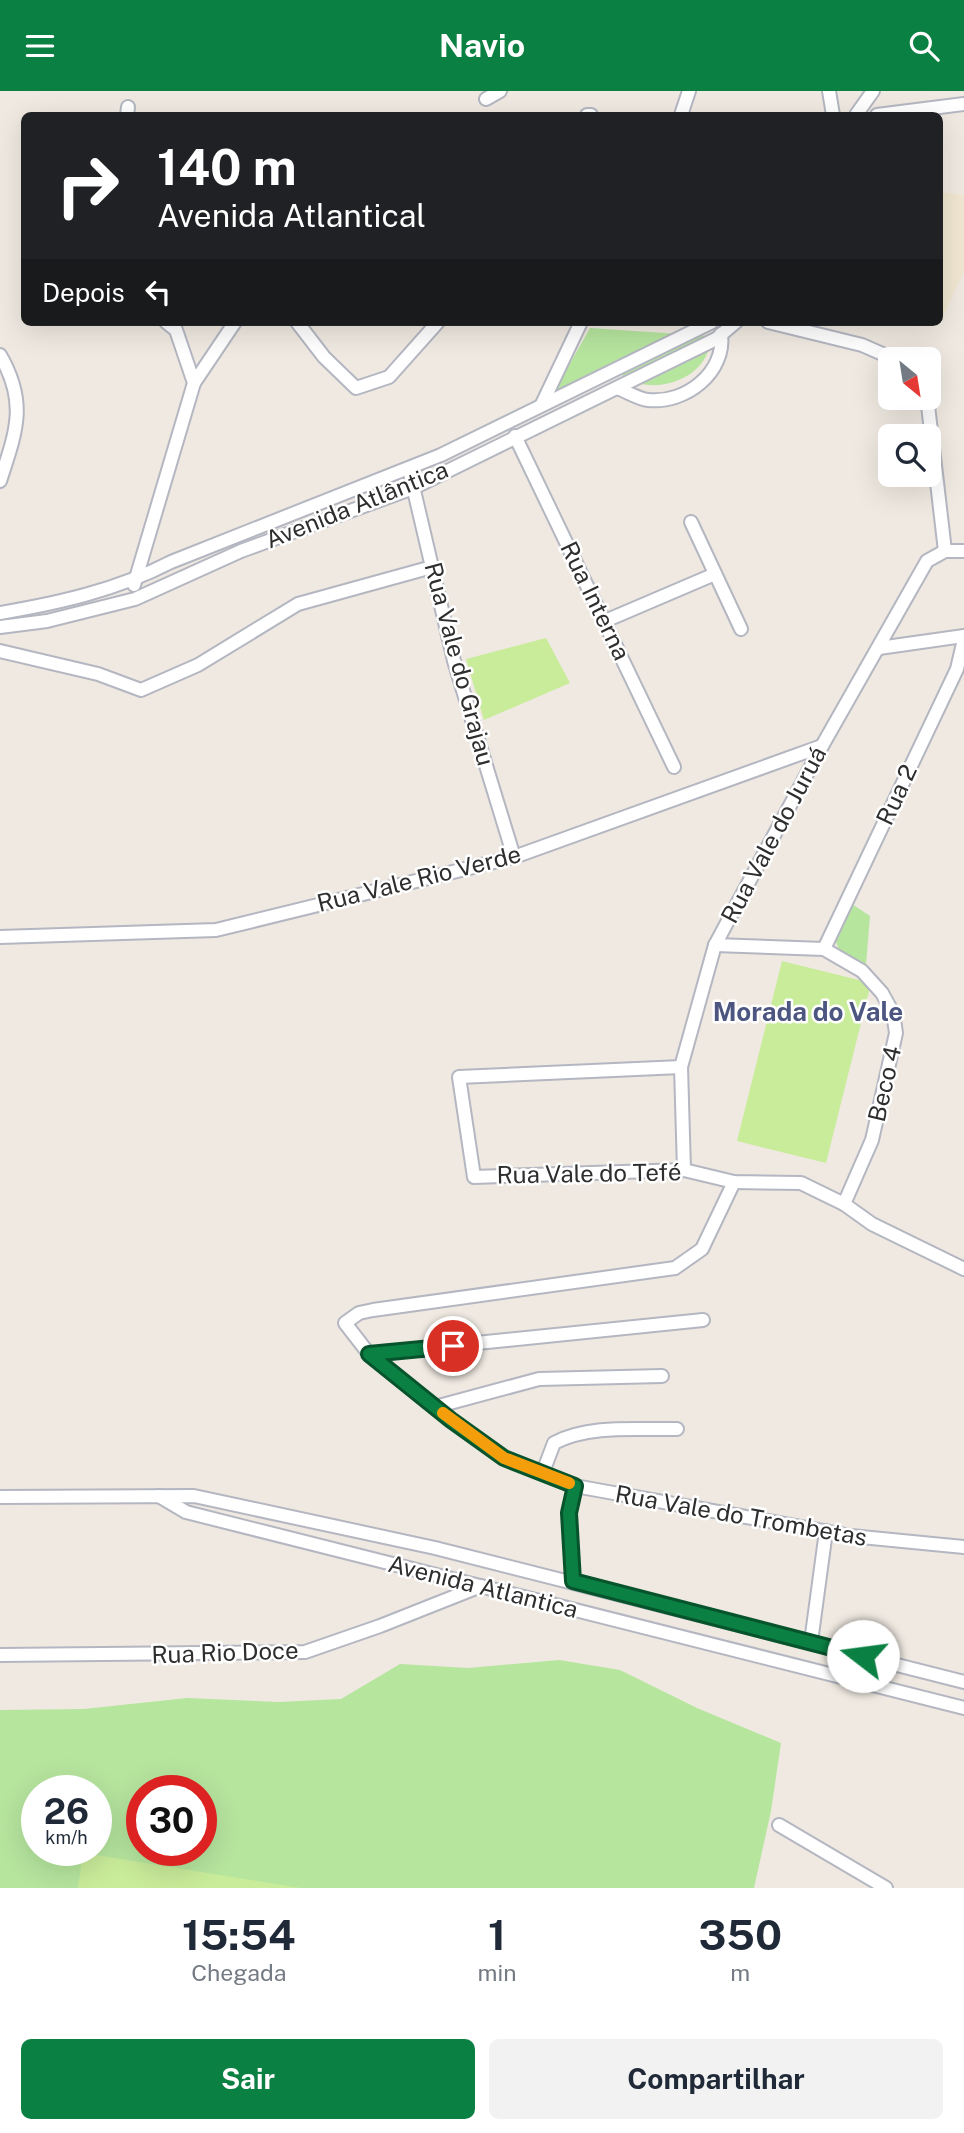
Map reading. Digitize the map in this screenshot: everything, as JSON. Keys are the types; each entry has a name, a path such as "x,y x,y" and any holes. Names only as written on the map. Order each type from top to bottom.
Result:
{"street":[{"path":"486,99 500,91"},
{"path":"682,112 689,91"},
{"path":"829,91 832,112"},
{"path":"858,112 873,91"},
{"path":"901,112 964,104"},
{"path":"171,326 176,330 194,383"},
{"path":"135,599 134,581 194,383 232,326"},
{"path":"300,326 324,357 356,388 388,377 434,326"},
{"path":"543,422 542,403 579,326"},
{"name":"Avenida Atlântica","path":"0,614 47,605 134,581 170,562 409,469 700,326"},
{"path":"617,387 648,400 684,394 707,379 717,361 722,335 710,326"},
{"name":"Avenida Atlântica","path":"0,627 47,621 135,599 241,551 413,488 722,335 732,326"},
{"path":"784,326 862,345 878,352"},
{"path":"0,355 19,410 17,429 0,481"},
{"path":"928,410 944,551 964,551"},
{"name":"Rua Interna","path":"515,436 674,767"},
{"name":"Rua Vale do Grajau","path":"409,469 454,661 514,857"},
{"path":"691,522 741,629"},
{"name":"Rua Vale do Juruá","path":"684,1170 681,1067 715,945 821,746 927,561 944,551"},
{"path":"0,651 98,674 141,690 198,665 298,604 432,567"},
{"path":"605,621 715,574"},
{"path":"879,648 964,638"},
{"name":"Rua 2","path":"824,949 957,669 964,638"},
{"name":"Rua Vale Rio Verde","path":"0,937 216,930 514,857 821,746"},
{"path":"715,945 824,949"},
{"name":"Beco 4","path":"824,949 862,971 882,993 893,1013 896,1033 872,1140 844,1205"},
{"name":"Rua Vale do Tefé","path":"681,1067 459,1076 474,1177 684,1170 734,1182 802,1183 844,1205 872,1224 964,1269"},
{"name":"Rua Vale do Trombetas","path":"734,1182 702,1249 674,1268 470,1294 359,1313 345,1323 369,1354 504,1458 575,1486 826,1531 964,1547"},
{"path":"369,1354 703,1319"},
{"path":"435,1407 539,1379 662,1376"},
{"path":"543,1472 554,1443 566,1437 584,1432 677,1429"},
{"path":"573,1581 569,1513 575,1486"},
{"path":"159,1496 194,1496 573,1581 964,1682"},
{"name":"Avenida Atlantica","path":"0,1497 159,1496 186,1512 964,1708"},
{"path":"811,1642 826,1531"},
{"name":"Rua Rio Doce","path":"0,1655 305,1652 349,1638 481,1586"},
{"path":"779,1825 886,1888"}],"shaded area":[{"path":"943,192 964,195 964,272 943,317"}],"green space":[{"path":"590,328 710,336 709,349 696,369 675,382 662,385 637,383 613,369 551,397"},
{"path":"546,638 570,683 484,720 466,659"},
{"path":"849,902 870,916 866,965 839,950 834,936"},
{"path":"782,961 871,983 826,1163 737,1141"},
{"path":"559,1660 620,1670 697,1708 781,1743 771,1811 754,1888 0,1888 0,1710 84,1709 187,1698 279,1702 341,1699 400,1664 468,1668"},
{"path":"112,1858 126,1860 126,1866 164,1866 301,1888 78,1888 81,1866 112,1866"}],"slow traffic":[{"path":"443,1413 504,1458 569,1483"}],"district":[{"name":"Morada do Vale","path":"808,1012"}],"route":[{"path":"453,1346 369,1354 451,1420 504,1458 575,1486 569,1513 573,1581 863,1656"}]}
